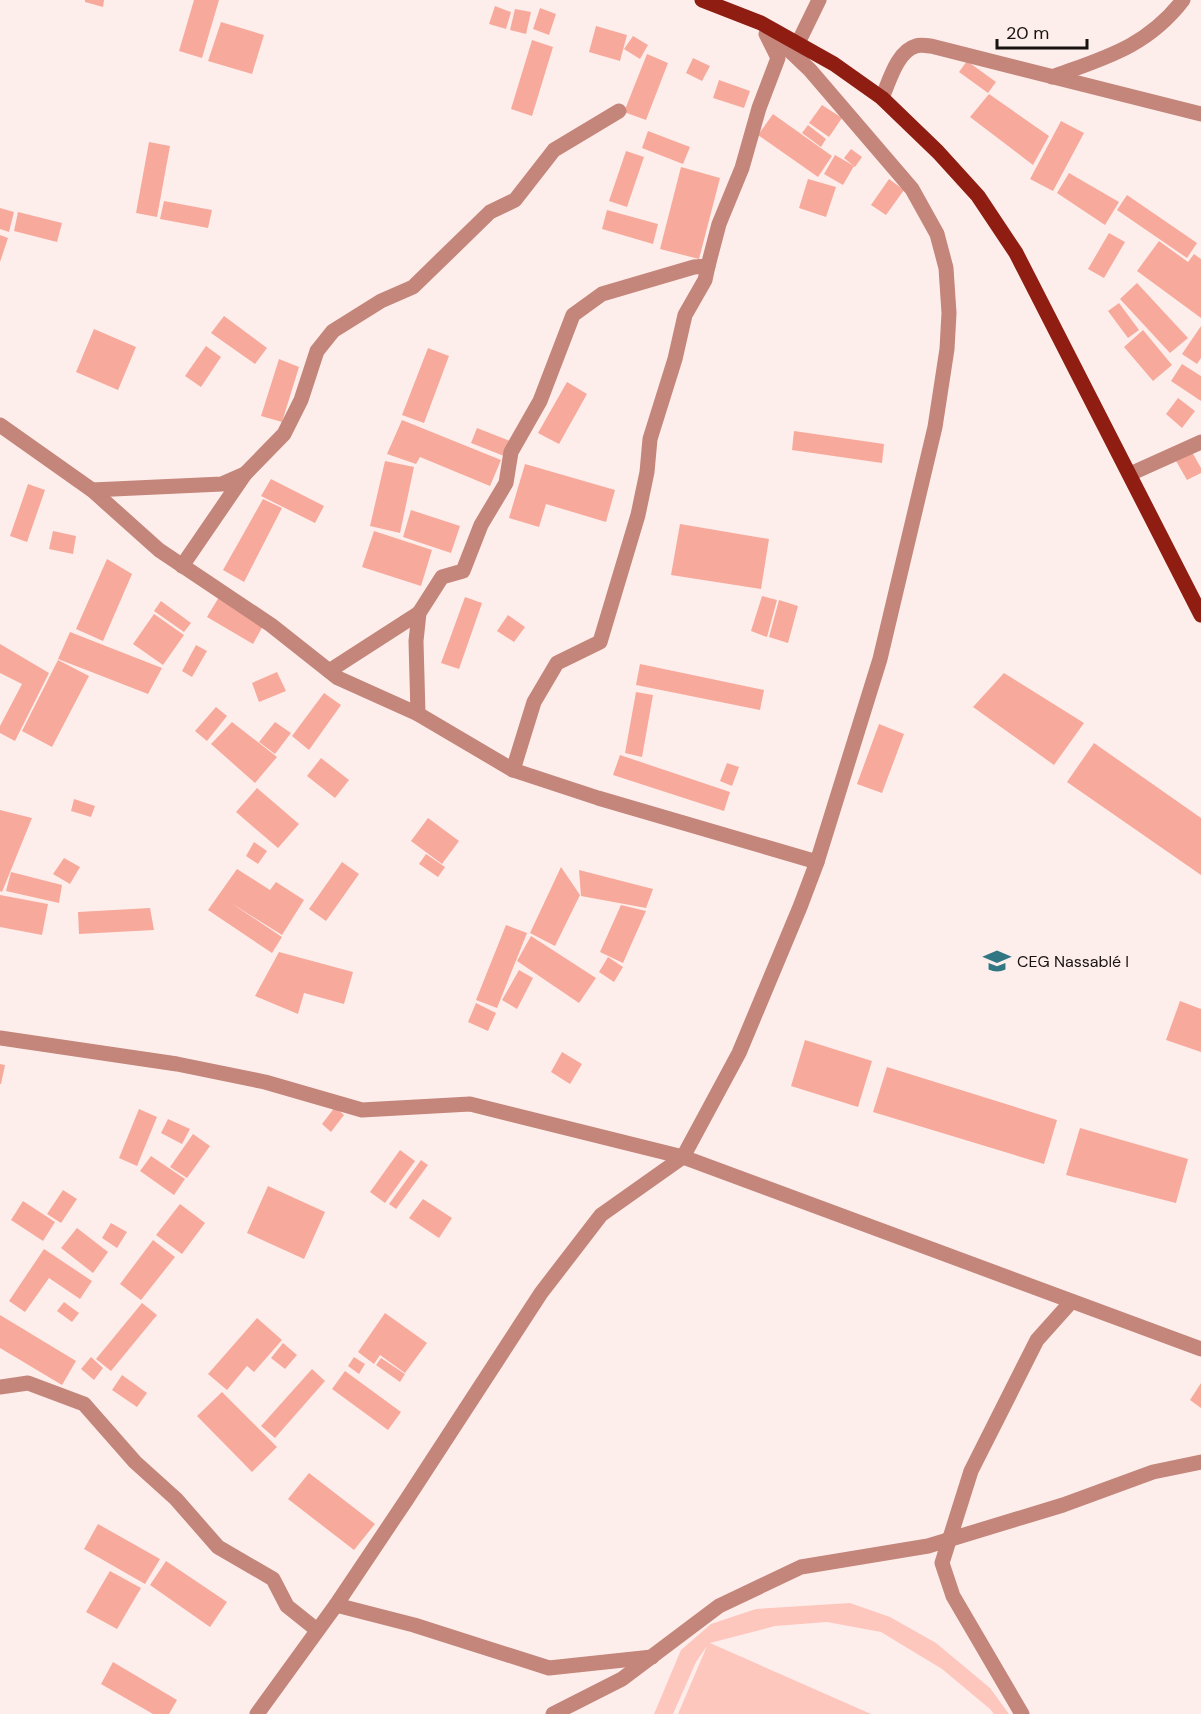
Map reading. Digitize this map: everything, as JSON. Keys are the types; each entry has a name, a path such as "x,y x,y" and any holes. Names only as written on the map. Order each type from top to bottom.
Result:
{"main road":[{"path":"702,0 761,23 798,43 834,64 882,98 938,152 978,196 1016,253 1201,615"}],"street":[{"path":"798,43 819,0"},
{"path":"1052,78 1125,50 1150,33 1175,11 1183,0"},
{"path":"513,770 534,702 557,663 600,642 638,515 647,472 650,439 675,359 685,315 705,280 719,224 742,168 759,108 778,58 761,23"},
{"path":"257,1714 336,1605 541,1293 601,1215 683,1157 739,1053 817,862 880,659 927,464 947,349 949,292 946,268 937,234 912,189 810,70 761,23"},
{"path":"882,98 901,58 909,49 918,45 931,46 1201,114"},
{"path":"182,566 245,474 284,434 301,400 317,351 333,331 381,301 413,287 431,272 490,212 515,200 554,150 619,111"},
{"path":"329,671 418,613 442,577 463,571 481,525 506,483 511,452 540,401 573,315 602,294 694,267 708,266"},
{"path":"0,425 92,490 159,550 271,626 338,678 418,714 513,770 598,798 817,862"},
{"path":"1130,474 1201,441"},
{"path":"92,490 222,483 245,474"},
{"path":"418,613 416,641 418,714"},
{"path":"0,1038 177,1064 265,1082 362,1110 470,1104 683,1157 1201,1349"},
{"path":"1022,1714 953,1596 942,1563 971,1471 1037,1340 1071,1302"},
{"path":"0,1387 28,1383 84,1404 135,1462 176,1499 218,1547 273,1579 287,1606 317,1630"},
{"path":"553,1714 622,1679 719,1606 801,1567 928,1546 1063,1504 1153,1472 1201,1462"},
{"path":"336,1605 414,1625 549,1668 652,1657"}],"shaded area":[{"path":"850,1603 890,1617 936,1643 990,1688 1009,1714 994,1714 942,1669 881,1632 827,1622 775,1626 710,1643 871,1714 678,1714 707,1646 696,1662 673,1714 654,1714 681,1650 711,1624 756,1609"}],"building":[{"path":"85,0 104,0 103,7 85,2"},
{"path":"194,0 219,0 202,58 179,51"},
{"path":"495,6 511,12 506,29 489,24"},
{"path":"540,8 556,14 549,35 533,29"},
{"path":"515,9 531,12 526,34 510,30"},
{"path":"221,22 264,35 252,74 208,61"},
{"path":"596,26 627,35 620,61 589,52"},
{"path":"633,36 648,45 640,59 624,49"},
{"path":"532,40 553,47 532,116 511,109"},
{"path":"647,54 668,63 646,120 624,112"},
{"path":"693,58 710,66 702,81 686,73"},
{"path":"967,61 996,82 988,93 959,72"},
{"path":"719,80 750,91 744,108 713,98"},
{"path":"989,94 1049,136 1033,165 970,117"},
{"path":"822,105 842,118 829,137 809,123"},
{"path":"773,114 832,156 818,177 758,135"},
{"path":"1061,121 1084,133 1053,191 1030,179"},
{"path":"808,125 826,139 821,147 802,133"},
{"path":"648,131 690,147 683,164 642,148"},
{"path":"149,142 170,146 157,217 136,213"},
{"path":"851,149 862,157 855,167 844,158"},
{"path":"626,151 644,157 627,207 609,201"},
{"path":"835,155 854,166 843,185 824,174"},
{"path":"681,167 720,178 699,259 660,249"},
{"path":"1069,173 1119,202 1105,225 1057,193"},
{"path":"808,179 836,187 826,217 799,208"},
{"path":"889,179 904,190 886,215 871,205"},
{"path":"1127,195 1197,243 1187,258 1117,210"},
{"path":"164,201 212,210 208,228 160,219"},
{"path":"0,208 14,212 9,232 0,229"},
{"path":"607,210 658,224 653,244 602,229"},
{"path":"18,212 62,223 57,242 14,231"},
{"path":"1109,233 1125,242 1104,278 1088,269"},
{"path":"0,235 8,238 0,262"},
{"path":"1159,241 1188,262 1194,254 1201,259 1201,318 1137,271"},
{"path":"1137,283 1188,338 1170,353 1120,299"},
{"path":"1119,303 1139,330 1128,338 1108,311"},
{"path":"224,316 267,348 255,364 211,333"},
{"path":"1201,326 1201,358 1197,364 1182,354"},
{"path":"94,329 136,347 118,390 76,372"},
{"path":"1143,330 1172,365 1153,381 1124,347"},
{"path":"206,346 221,357 201,387 185,376"},
{"path":"428,348 449,356 424,423 402,415"},
{"path":"279,359 299,367 282,422 261,416"},
{"path":"1182,364 1201,376 1201,401 1171,381"},
{"path":"567,382 587,394 559,444 538,433"},
{"path":"1178,398 1195,411 1182,428 1166,414"},
{"path":"402,420 501,460 490,486 420,457 416,464 387,454"},
{"path":"477,428 510,441 504,456 471,443"},
{"path":"794,431 884,444 882,463 792,450"},
{"path":"1192,452 1201,468 1201,473 1187,480 1176,461"},
{"path":"385,461 414,467 400,533 370,526"},
{"path":"525,464 615,490 606,522 546,504 539,527 509,518"},
{"path":"271,479 324,506 315,523 261,496"},
{"path":"28,484 45,490 27,542 10,536"},
{"path":"263,499 282,508 244,582 223,570"},
{"path":"411,510 460,526 451,553 403,537"},
{"path":"680,524 769,539 761,589 671,575"},
{"path":"53,531 76,536 73,554 49,549"},
{"path":"374,531 432,550 421,586 362,567"},
{"path":"107,559 132,574 103,641 76,629"},
{"path":"762,596 777,600 767,637 751,631"},
{"path":"219,597 264,624 253,644 207,617"},
{"path":"465,597 482,603 459,669 441,663"},
{"path":"779,600 798,606 788,643 769,637"},
{"path":"161,601 191,623 184,632 154,611"},
{"path":"154,614 184,635 163,665 133,644"},
{"path":"508,615 525,627 514,642 497,631"},
{"path":"70,632 162,668 148,694 58,659"},
{"path":"0,644 49,673 15,741 0,733 0,726 22,684 0,673"},
{"path":"196,645 207,651 192,677 182,671"},
{"path":"58,660 89,676 52,747 22,731"},
{"path":"640,664 764,690 760,710 636,685"},
{"path":"277,672 286,691 259,702 252,683"},
{"path":"1004,673 1084,723 1054,765 973,707"},
{"path":"636,692 653,695 642,757 625,753"},
{"path":"324,693 341,705 309,750 292,736"},
{"path":"216,707 227,716 207,741 195,731"},
{"path":"232,722 277,757 255,783 211,744"},
{"path":"275,722 291,733 275,754 259,742"},
{"path":"879,724 904,734 882,793 857,784"},
{"path":"1094,743 1201,818 1201,875 1067,782"},
{"path":"620,755 730,792 724,811 613,775"},
{"path":"321,758 349,780 335,798 307,776"},
{"path":"727,763 739,767 732,786 720,781"},
{"path":"257,788 299,824 278,848 236,812"},
{"path":"74,799 95,806 91,817 71,811"},
{"path":"0,810 32,818 2,892 0,891"},
{"path":"428,818 459,841 442,864 411,841"},
{"path":"254,842 267,851 258,864 246,856"},
{"path":"426,854 445,867 438,877 419,864"},
{"path":"64,858 80,867 70,884 53,874"},
{"path":"342,862 359,874 326,921 309,909"},
{"path":"561,867 580,895 555,946 530,933"},
{"path":"237,869 270,890 276,882 304,900 282,935 231,903 282,937 272,953 208,910"},
{"path":"579,870 653,889 646,908 581,896"},
{"path":"11,872 62,885 59,903 6,891"},
{"path":"0,895 48,904 42,935 0,927"},
{"path":"621,905 646,911 623,963 600,952"},
{"path":"150,908 154,930 79,934 78,912"},
{"path":"506,925 527,933 497,1008 476,1000"},
{"path":"531,936 596,978 579,1003 517,961"},
{"path":"279,952 353,972 344,1004 304,993 298,1014 255,996"},
{"path":"608,957 623,967 614,982 599,972"},
{"path":"519,970 533,978 517,1009 502,1000"},
{"path":"1180,1001 1201,1009 1201,1052 1166,1040"},
{"path":"476,1003 496,1013 488,1031 468,1022"},
{"path":"805,1040 872,1061 858,1107 791,1086"},
{"path":"562,1052 582,1064 570,1084 551,1072"},
{"path":"0,1064 5,1065 1,1084 0,1084"},
{"path":"887,1067 1057,1120 1044,1164 873,1112"},
{"path":"335,1107 344,1115 331,1132 322,1124"},
{"path":"139,1109 157,1117 137,1166 119,1158"},
{"path":"168,1119 190,1129 182,1144 161,1133"},
{"path":"1080,1128 1188,1159 1176,1203 1066,1175"},
{"path":"193,1134 210,1146 187,1178 170,1167"},
{"path":"400,1150 415,1161 385,1203 370,1192"},
{"path":"151,1156 185,1179 174,1195 140,1171"},
{"path":"421,1160 428,1165 396,1209 389,1204"},
{"path":"268,1186 325,1212 304,1259 247,1233"},
{"path":"63,1190 77,1199 61,1223 47,1214"},
{"path":"423,1199 452,1218 439,1238 409,1218"},
{"path":"23,1201 55,1222 43,1241 11,1220"},
{"path":"180,1204 205,1223 182,1254 156,1235"},
{"path":"111,1223 127,1232 117,1248 102,1238"},
{"path":"77,1228 108,1252 93,1273 61,1248"},
{"path":"153,1240 175,1257 141,1300 120,1284"},
{"path":"44,1249 92,1281 80,1299 49,1278 25,1312 9,1301"},
{"path":"64,1302 79,1313 72,1322 57,1311"},
{"path":"142,1303 157,1315 111,1371 96,1359"},
{"path":"385,1313 427,1343 405,1373 380,1355 374,1364 358,1352"},
{"path":"0,1315 76,1361 62,1385 0,1348"},
{"path":"257,1318 282,1340 254,1372 247,1366 227,1390 208,1374"},
{"path":"283,1343 297,1355 285,1369 271,1358"},
{"path":"91,1357 103,1368 94,1380 81,1369"},
{"path":"354,1357 365,1364 359,1374 348,1366"},
{"path":"381,1358 405,1374 400,1382 376,1365"},
{"path":"312,1369 325,1381 275,1438 261,1426"},
{"path":"345,1371 401,1412 388,1430 332,1389"},
{"path":"122,1375 147,1393 137,1407 112,1390"},
{"path":"1201,1383 1201,1408 1190,1400"},
{"path":"222,1392 277,1447 252,1472 197,1416"},
{"path":"309,1473 375,1524 354,1550 288,1499"},
{"path":"98,1524 160,1559 145,1584 84,1549"},
{"path":"166,1561 227,1602 210,1627 150,1585"},
{"path":"110,1571 141,1588 117,1629 86,1612"},
{"path":"113,1662 177,1700 169,1714 153,1714 101,1684"}],"place":[{"name":"CEG Nassablé I","path":"997,961"}]}
